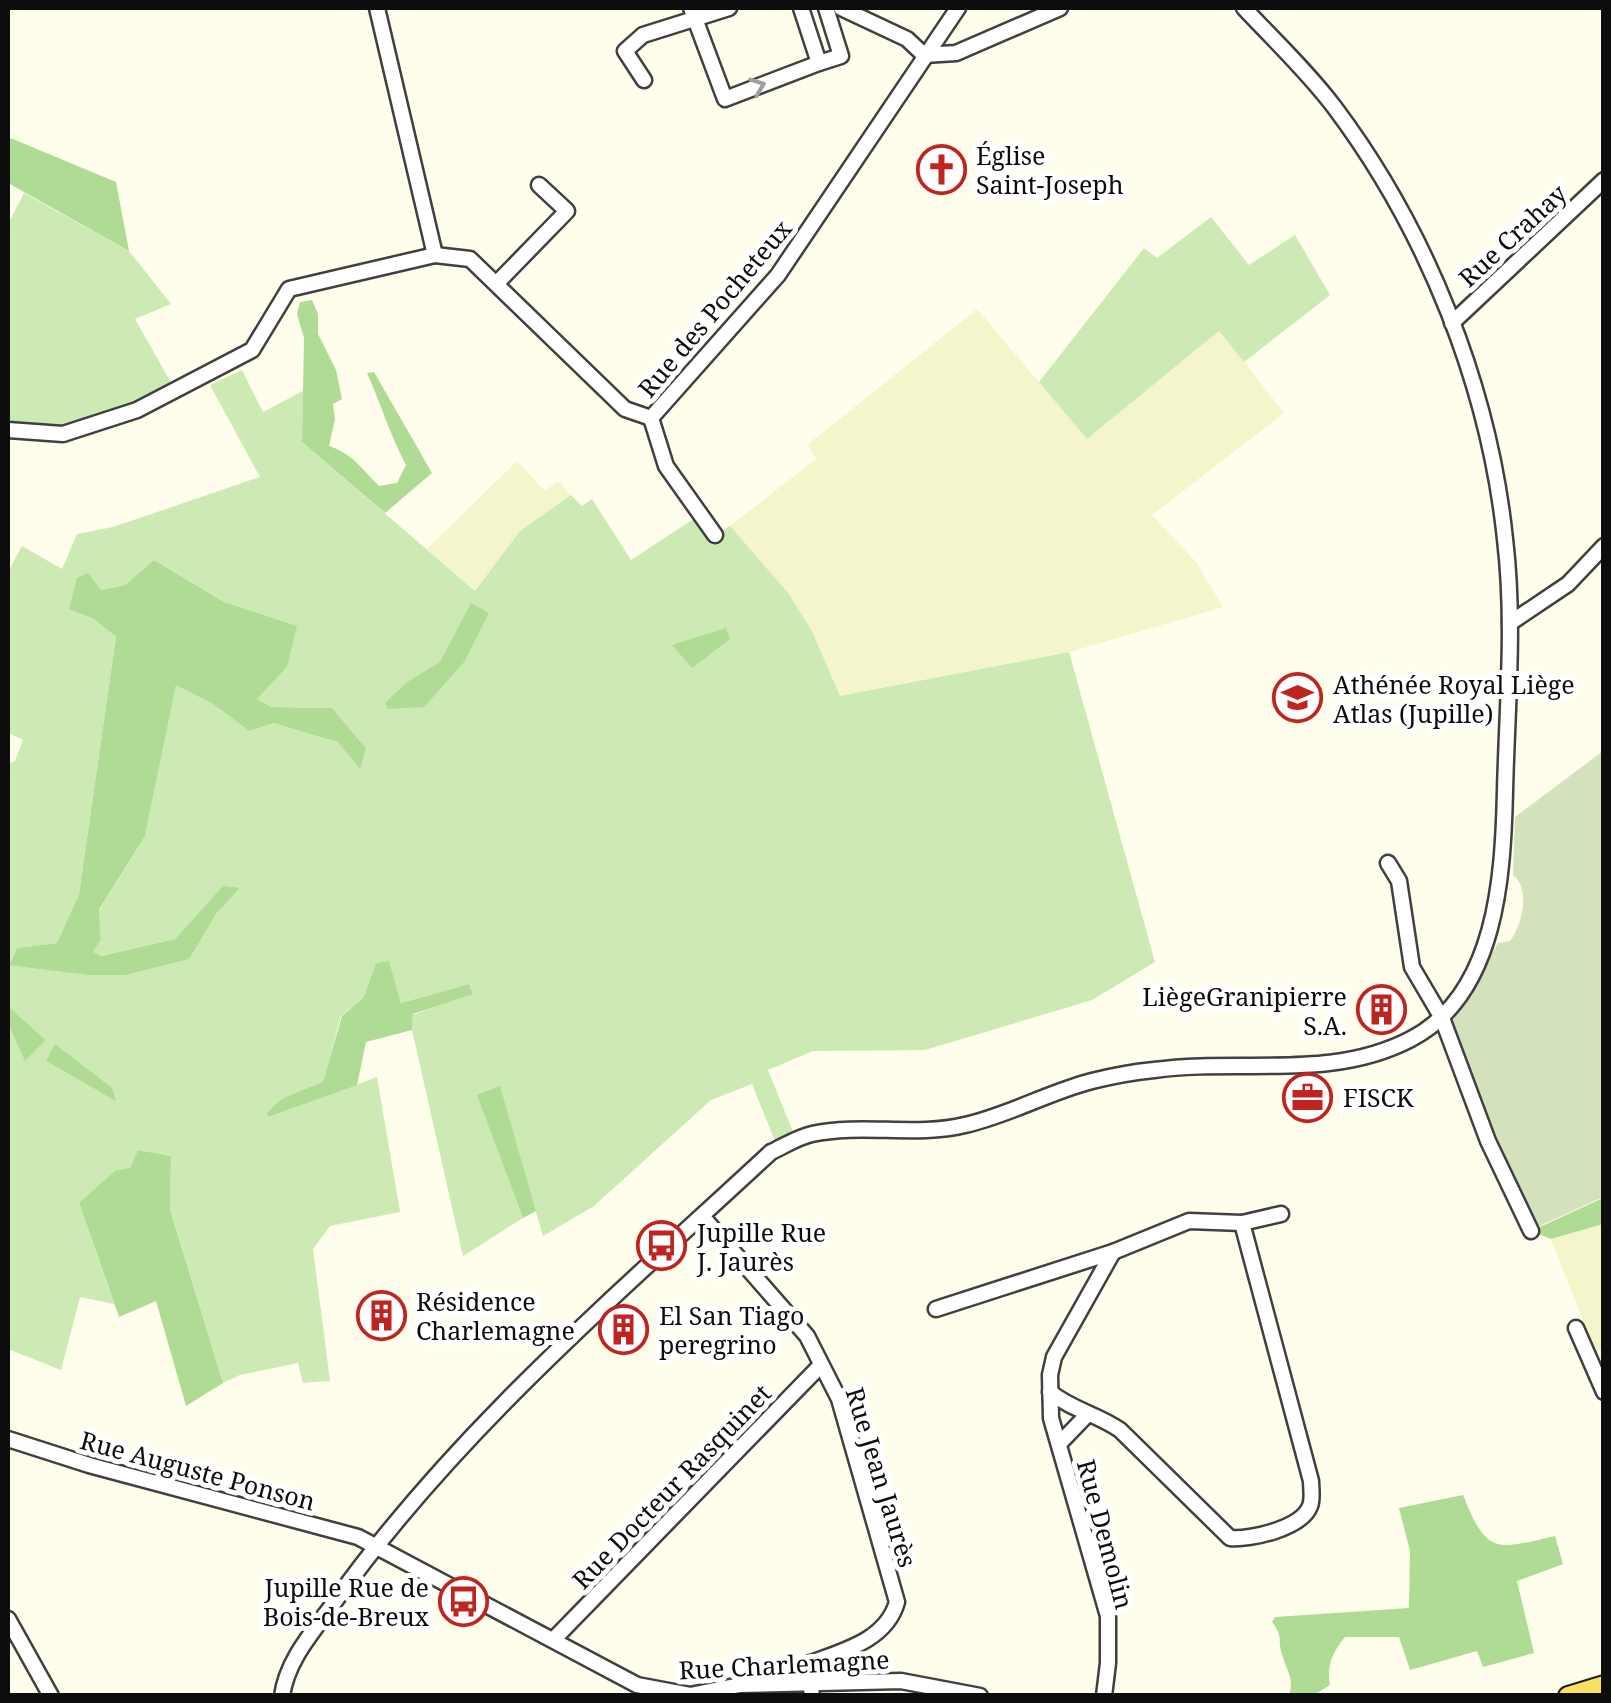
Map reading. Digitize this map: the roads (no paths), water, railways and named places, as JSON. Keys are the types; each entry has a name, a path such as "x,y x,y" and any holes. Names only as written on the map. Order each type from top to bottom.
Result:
{"main road":[{"path":"1568,1696 1604,1685"}],"street":[{"path":"377,8 435,255"},
{"path":"644,80 625,51 642,34 693,13 730,8"},
{"path":"801,8 819,63"},
{"path":"693,13 725,98 841,56 826,8"},
{"path":"842,8 908,39 924,55 956,52 1060,8"},
{"name":"Rue des Pocheteux","path":"8,430 63,434 136,410 252,350 289,289 435,255 470,259 625,409 651,418 778,276 958,8"},
{"path":"282,1696 292,1662 376,1544 475,1431 771,1152 809,1134 962,1126 1090,1081 1154,1070 1224,1064 1305,1066 1363,1060 1413,1038 1442,1018 1479,960 1497,908 1504,843 1510,623 1505,538 1476,393 1452,323 1415,239 1365,151 1332,104 1244,8"},
{"name":"Rue Crahay","path":"1452,323 1604,180"},
{"path":"497,283 567,211 539,185"},
{"path":"651,418 666,466 715,535"},
{"path":"1510,623 1568,584 1604,546"},
{"path":"1388,864 1398,880 1412,966 1442,1018 1488,1141 1530,1231"},
{"path":"936,1309 1112,1252 1190,1220 1242,1223 1281,1214"},
{"name":"Rue Jean Jaurès","path":"702,1216 806,1336 839,1399 896,1602 892,1619 868,1640 808,1664 812,1689"},
{"path":"1112,1252 1054,1356 1050,1392 1066,1405 1104,1419 1120,1430 1230,1538 1248,1540 1300,1520 1311,1505 1311,1481 1242,1223"},
{"path":"1066,1267 1078,1275 1084,1301"},
{"path":"1576,1328 1604,1392"},
{"name":"Rue Docteur Rasquinet","path":"554,1639 821,1365"},
{"name":"Rue Demolin","path":"1050,1392 1052,1418 1108,1616 1104,1696"},
{"name":"Rue Demolin","path":"1059,1444 1087,1415"},
{"name":"Rue Auguste Ponson","path":"8,1439 376,1544 654,1693"},
{"path":"8,1619 52,1696"},
{"name":"Rue Charlemagne","path":"654,1693 690,1695 740,1685 812,1689 901,1681 980,1696"}],"place":[{"name":"Église Saint-Joseph","path":"941,169"},
{"name":"Athénée Royal Liège Atlas (Jupille)","path":"1298,698"},
{"name":"LiègeGranipierre S.A.","path":"1382,1010"},
{"name":"FISCK","path":"1308,1097"},
{"name":"Jupille Rue J. Jaurès","path":"662,1246"},
{"name":"Résidence Charlemagne","path":"381,1315"},
{"name":"El San Tiago peregrino","path":"624,1329"},
{"name":"Jupille Rue de Bois-de-Breux","path":"464,1601"}]}
